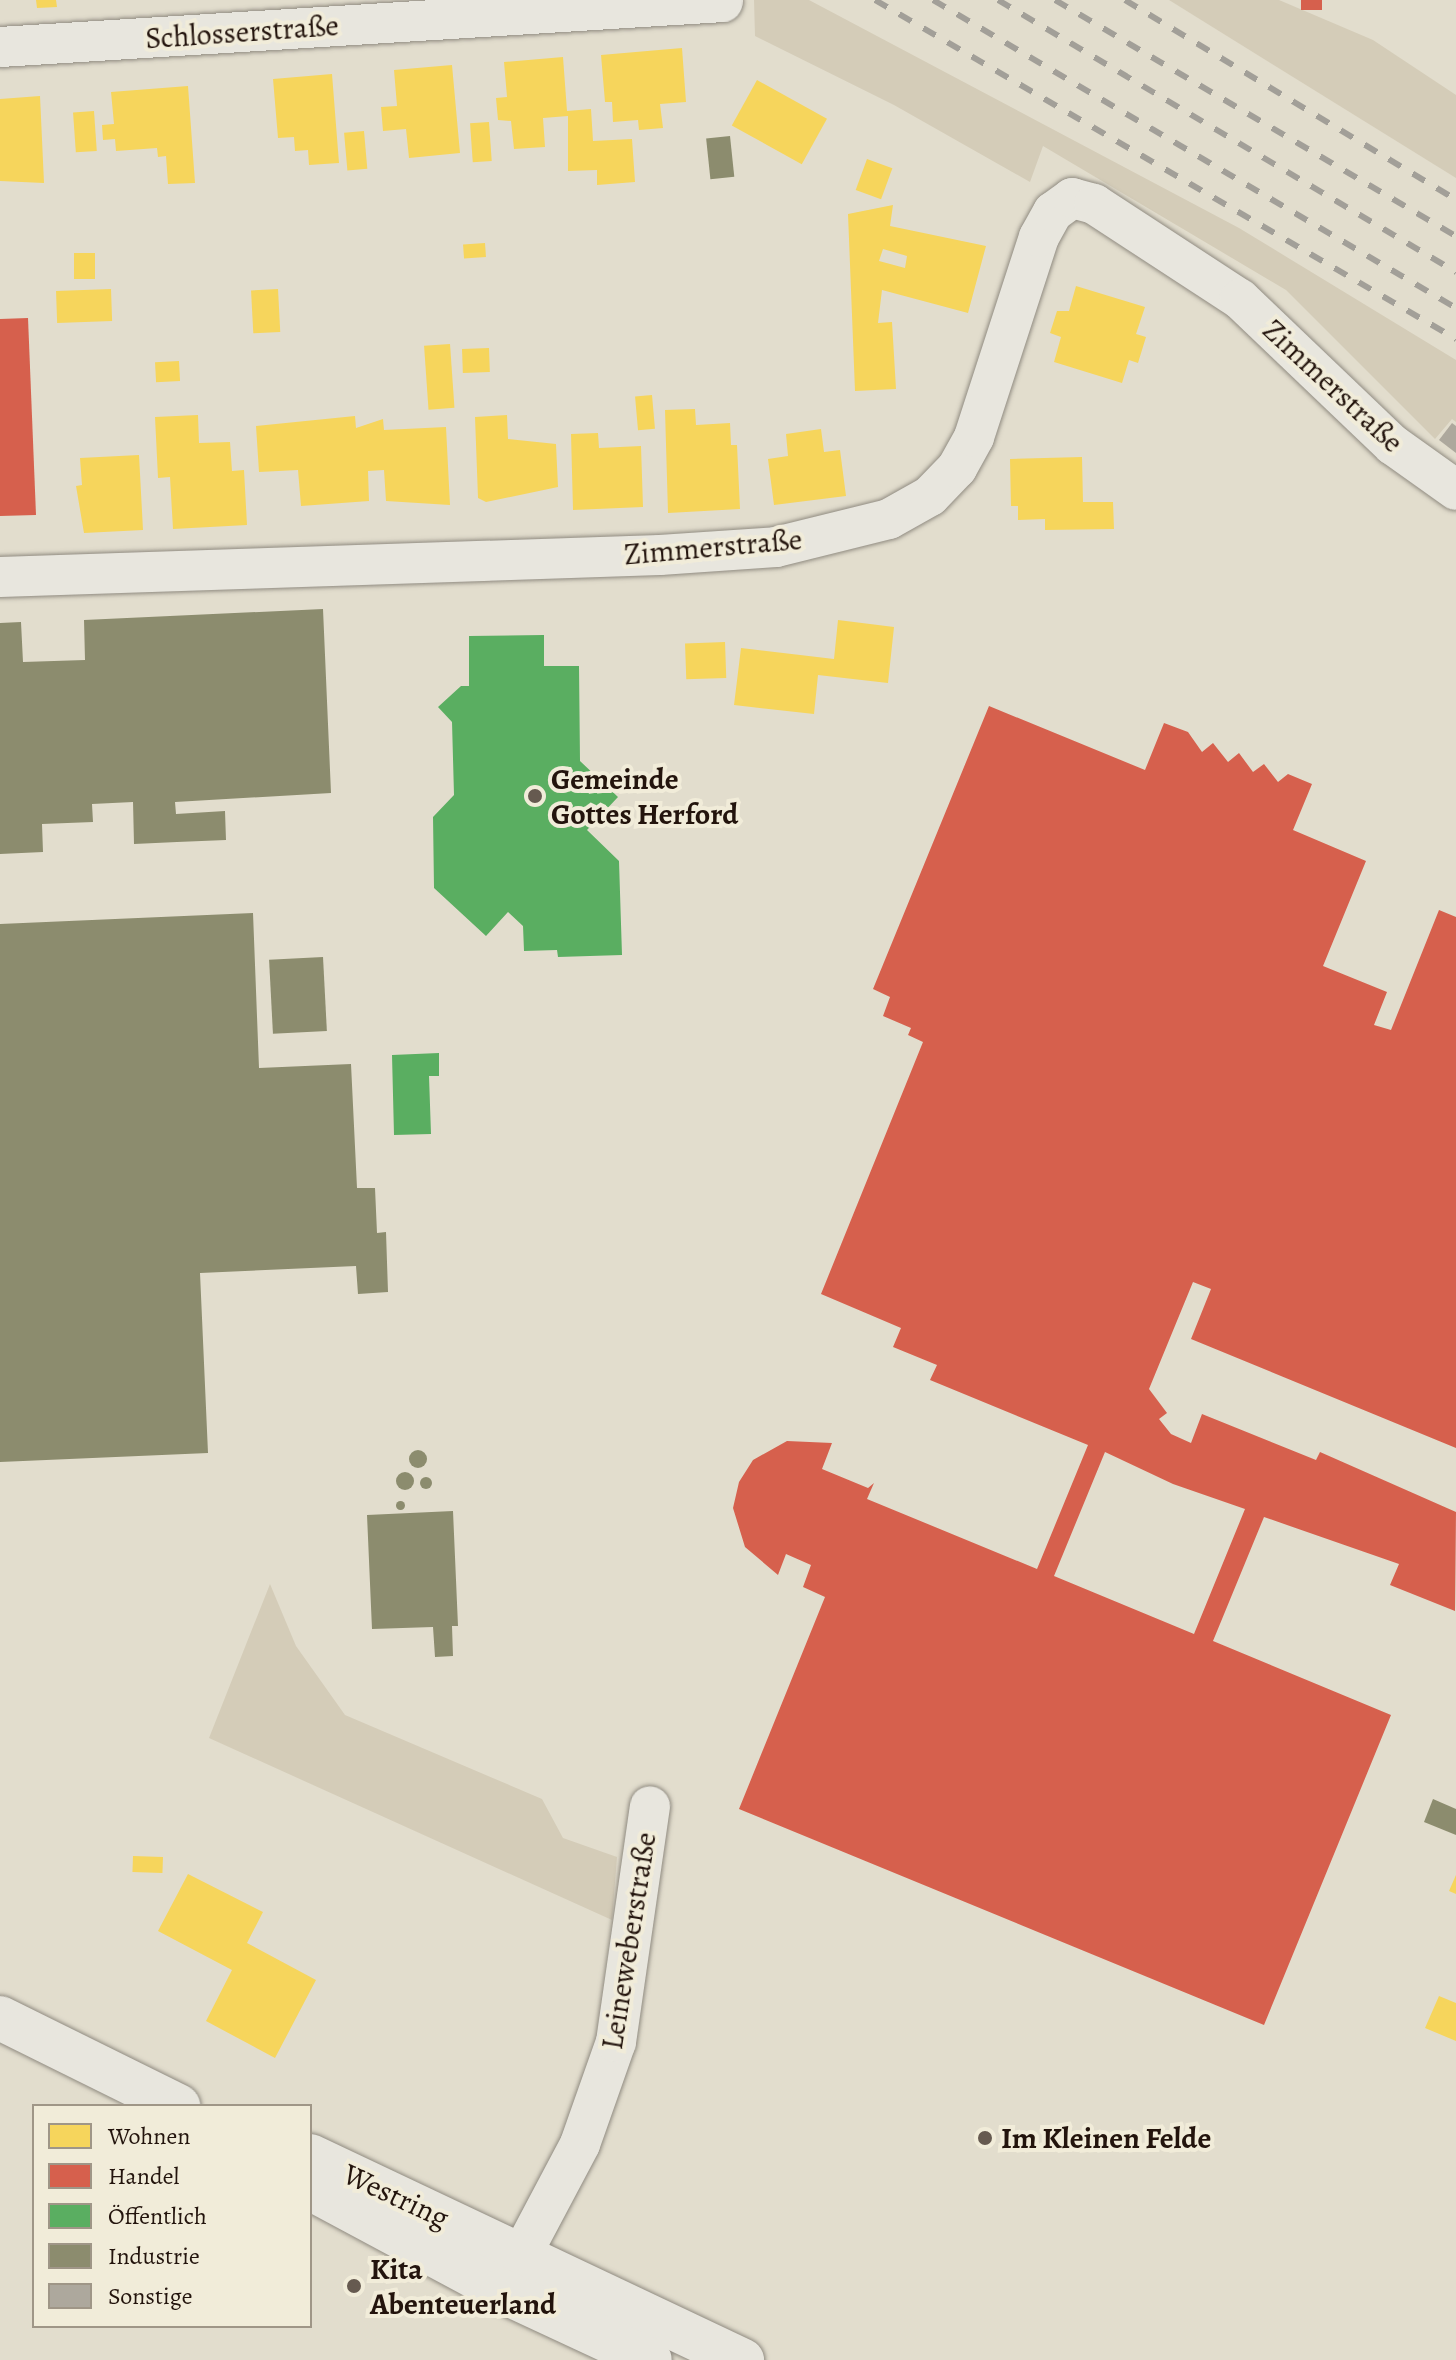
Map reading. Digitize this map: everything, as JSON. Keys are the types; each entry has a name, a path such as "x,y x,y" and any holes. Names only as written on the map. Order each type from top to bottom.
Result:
{"street":[{"name":"Schlosserstraße","path":"0,47 723,2"},
{"name":"Zimmerstraße","path":"0,577 660,555 776,547 889,519 930,496 957,468 974,437 1039,237 1053,212 1072,198 1094,204 1240,299 1393,445 1456,490"},
{"name":"Leineweberstraße","path":"512,2273 580,2144 616,2042 650,1806"},
{"path":"0,2018 175,2104"},
{"name":"Westring","path":"312,2157 512,2273 650,2360"},
{"name":"Westring","path":"312,2189 512,2273 742,2360"}],"shaded area":[{"path":"754,0 809,0 1239,228 1456,360 1456,422 1452,419 1435,439 1286,290 1043,146 1030,182 894,105 755,36"},
{"path":"1169,0 1279,0 1373,40 1456,95 1456,178"},
{"path":"270,1584 296,1646 345,1715 542,1799 563,1838 617,1857 612,1920 209,1738"}],"building: Wohnen":[{"path":"36,0 56,0 57,7 37,8"},
{"path":"682,48 686,102 660,104 663,128 639,130 638,120 613,122 612,102 605,102 601,55"},
{"path":"563,57 567,111 591,109 593,141 632,139 635,182 597,185 597,170 568,171 568,116 543,118 545,147 514,149 511,121 498,120 496,98 507,97 504,62"},
{"path":"452,65 460,153 409,158 406,129 383,131 381,107 397,106 394,70"},
{"path":"332,74 339,163 309,165 308,150 295,151 294,137 278,138 273,79"},
{"path":"757,80 827,119 802,164 732,125"},
{"path":"188,86 195,183 168,184 166,156 158,157 157,148 116,151 115,139 103,140 102,125 114,124 111,92"},
{"path":"40,96 44,183 0,181 0,99"},
{"path":"94,111 97,151 76,152 73,112"},
{"path":"489,122 492,161 473,162 470,123"},
{"path":"364,131 367,169 347,171 344,133"},
{"path":"867,159 892,168 881,199 856,190"},
{"path":"893,205 890,226 986,246 968,313 882,290 878,323 892,322 896,389 855,391 848,214","holes":["883,249 907,256 905,268 879,261"]},
{"path":"485,243 486,257 464,259 463,245"},
{"path":"74,253 95,253 95,279 74,279"},
{"path":"1076,286 1145,307 1136,334 1146,337 1138,363 1129,360 1122,383 1054,362 1061,337 1050,333 1057,311 1069,311"},
{"path":"111,289 112,321 57,323 56,291"},
{"path":"278,289 280,332 253,333 251,290"},
{"path":"450,344 454,408 429,410 424,346"},
{"path":"489,348 490,372 463,373 462,349"},
{"path":"179,361 180,381 156,382 155,362"},
{"path":"652,395 655,429 638,430 635,396"},
{"path":"695,409 696,425 730,423 731,445 737,445 740,509 668,513 665,410"},
{"path":"198,415 199,443 230,442 232,471 244,470 247,525 173,529 170,477 158,478 155,417"},
{"path":"507,415 508,439 556,444 558,487 486,502 478,498 475,417"},
{"path":"355,416 356,428 383,419 384,430 446,427 450,505 386,501 384,470 368,471 369,501 301,506 298,470 259,472 256,426"},
{"path":"821,429 824,452 840,450 846,496 774,505 768,459 788,456 786,434"},
{"path":"598,433 599,448 641,446 643,507 573,510 571,434"},
{"path":"139,455 143,530 84,533 76,486 82,485 80,458"},
{"path":"1082,457 1083,502 1113,502 1114,529 1045,530 1045,519 1018,520 1018,506 1011,506 1010,459"},
{"path":"838,620 894,627 888,683 818,675 814,714 734,705 741,648 834,659"},
{"path":"725,642 726,678 686,679 685,643"},
{"path":"133,1856 163,1857 162,1873 132,1872"},
{"path":"188,1874 263,1912 247,1943 316,1980 275,2058 206,2021 232,1970 158,1931"},
{"path":"1456,1875 1456,1894 1449,1891"},
{"path":"1439,1996 1456,2003 1456,2041 1425,2028"}],"building: Handel":[{"path":"1301,0 1322,0 1322,10 1301,10"},
{"path":"28,318 36,515 0,516 0,319"},
{"path":"989,706 1145,770 1164,723 1188,732 1202,752 1213,743 1228,762 1239,753 1253,772 1264,764 1278,782 1288,774 1312,784 1293,830 1366,861 1323,966 1387,992 1374,1025 1391,1030 1439,910 1456,917 1456,1448 1191,1339 1211,1289 1193,1282 1149,1389 1167,1413 1159,1419 1171,1434 1191,1443 1202,1414 1316,1460 1320,1452 1456,1512 1455,1611 1390,1585 1399,1564 1264,1517 1213,1641 1391,1715 1264,2025 739,1809 825,1597 803,1587 811,1565 786,1554 778,1575 745,1547 733,1508 739,1482 753,1460 787,1441 832,1443 822,1469 868,1488 874,1483 867,1499 1037,1569 1088,1445 930,1380 937,1365 893,1347 901,1328 821,1294 923,1042 908,1035 911,1028 883,1016 890,997 873,989","holes":["1105,1452 1173,1484 1245,1509 1194,1634 1054,1576"]}],"building: Öffentlich":[{"name":"Gemeinde Gottes Herford","path":"544,635 544,666 579,666 580,761 618,797 587,830 619,861 622,955 558,957 557,950 524,951 523,926 508,912 486,936 434,888 433,817 454,795 452,722 438,707 461,686 469,686 469,636"},
{"path":"439,1053 439,1076 429,1076 431,1134 394,1135 392,1055"}],"building: Industrie":[{"path":"730,136 734,177 710,179 706,139"},
{"path":"323,609 331,793 175,802 176,814 225,811 226,840 134,844 133,802 92,804 93,822 42,824 43,852 0,854 0,623 21,622 23,662 85,660 84,620"},
{"path":"253,913 259,1068 351,1064 357,1188 375,1188 377,1233 386,1232 388,1292 358,1294 356,1266 200,1273 208,1453 0,1462 0,924"},
{"path":"323,957 327,1031 273,1034 269,960"},
{"path":"418,1450 427,1459 418,1468 409,1459"},
{"path":"401,1472 409,1472 414,1481 412,1488 401,1490 396,1485 396,1477"},
{"path":"426,1477 432,1483 426,1489 420,1483"},
{"path":"400,1500 405,1505 400,1510 395,1505"},
{"path":"453,1511 458,1626 452,1626 453,1656 435,1657 433,1627 372,1629 367,1515"},
{"path":"1433,1799 1456,1809 1456,1835 1424,1822"}],"building: Sonstige":[{"path":"1452,423 1456,426 1456,453 1439,440"}],"railway":[{"path":"875,0 1456,339"},
{"path":"933,0 1456,308"},
{"path":"998,0 1456,272"},
{"path":"1055,0 1456,236"},
{"path":"1125,0 1456,200"}],"place":[{"name":"Gemeinde Gottes Herford","path":"535,796"},
{"name":"Im Kleinen Felde","path":"985,2138"},
{"name":"Kita Abenteuerland","path":"354,2286"}]}
